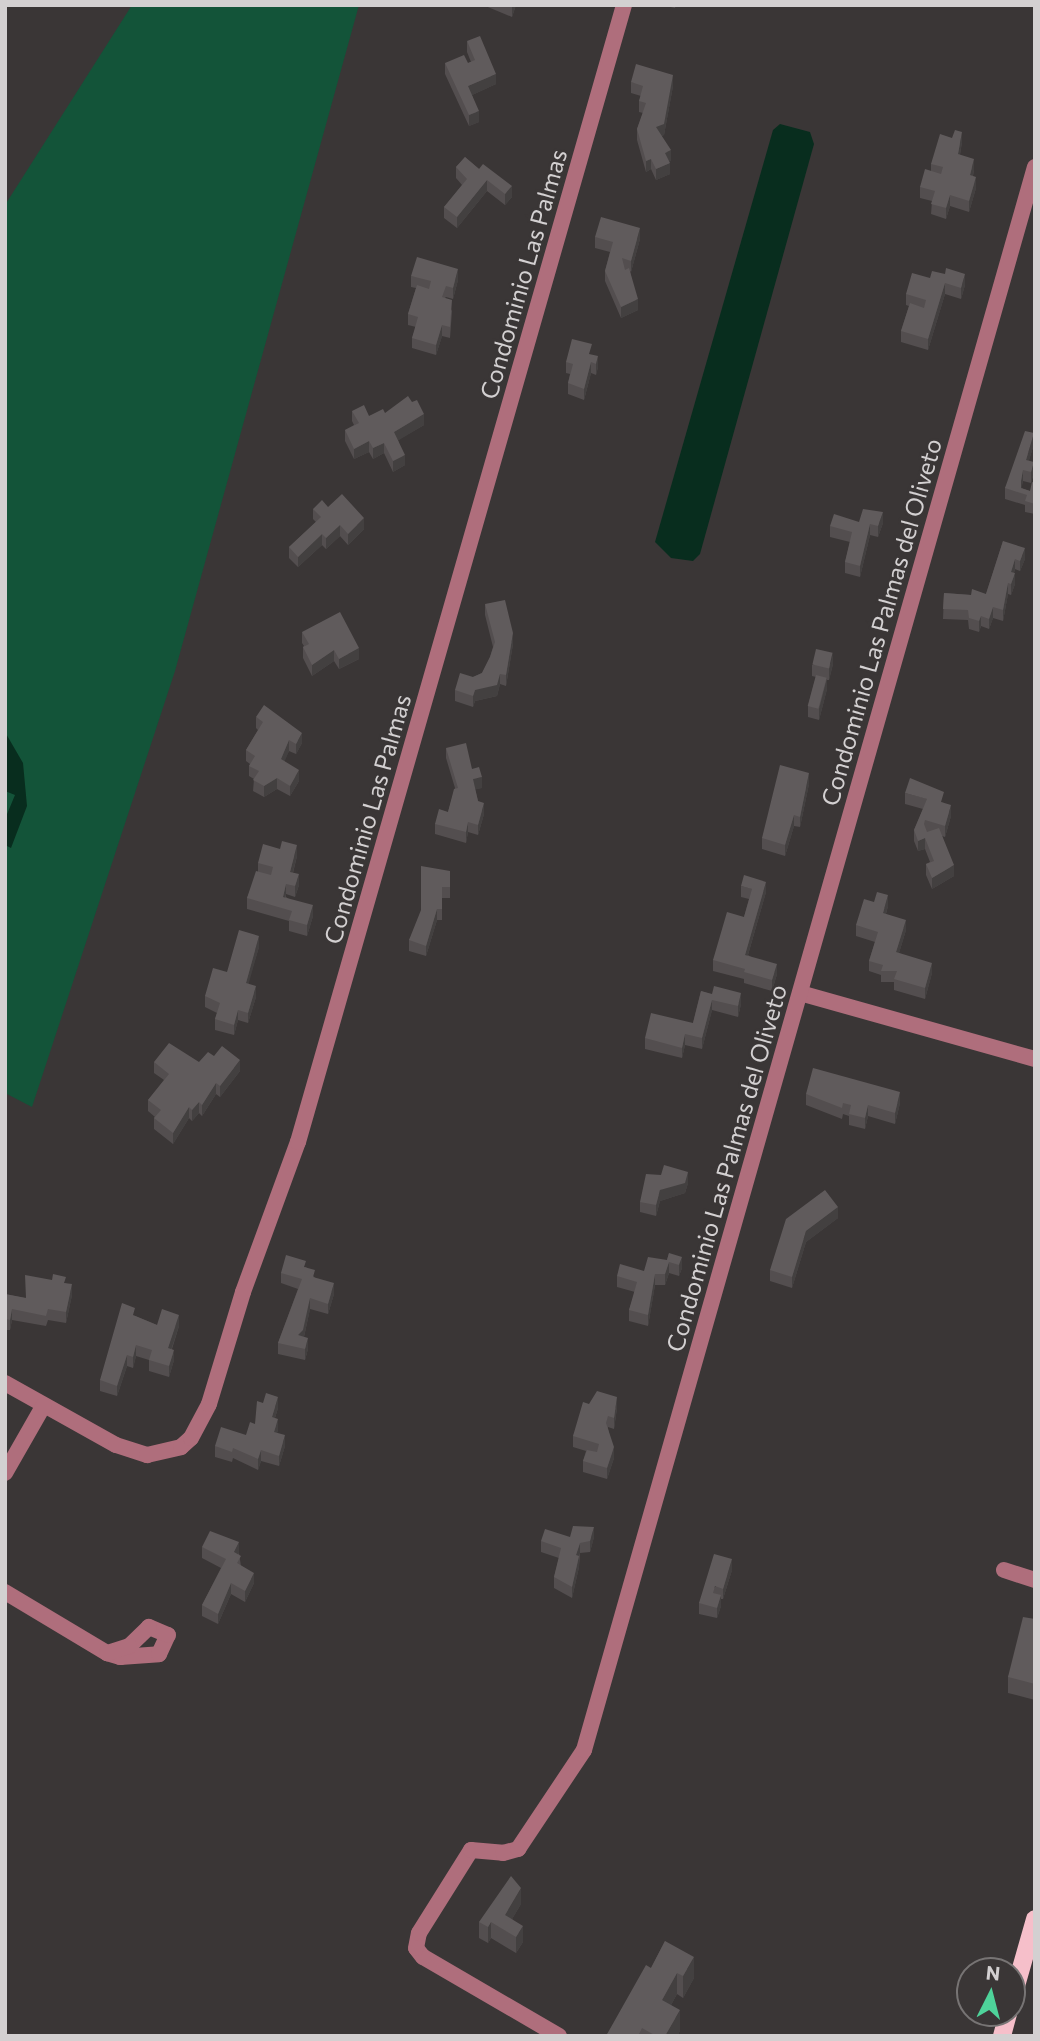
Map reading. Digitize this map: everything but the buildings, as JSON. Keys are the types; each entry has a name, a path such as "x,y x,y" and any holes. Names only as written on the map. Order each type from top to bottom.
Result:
{"main road":[{"path":"1024,1957 1035,1919"}],"street":[{"name":"Condominio Las Palmas","path":"5,1383 126,1450 156,1455 187,1442 209,1404 243,1292 298,1142 624,5"},
{"name":"Condominio Las Palmas del Oliveto","path":"559,2036 423,1957 416,1948 419,1933 471,1850 518,1849 584,1751 1035,167"},
{"path":"800,993 1035,1059"},
{"path":"5,1473 44,1405"},
{"path":"1004,1570 1035,1580"},
{"path":"5,1592 107,1653"}],"shaded area":[{"path":"132,5 359,5 175,671 32,1107 5,1093 5,205"},
{"path":"780,124 810,132 814,144 700,554 693,561 671,558 655,542 773,130"},
{"path":"5,732 23,763 27,806 11,848 5,845 5,819 15,795 5,791"}]}
